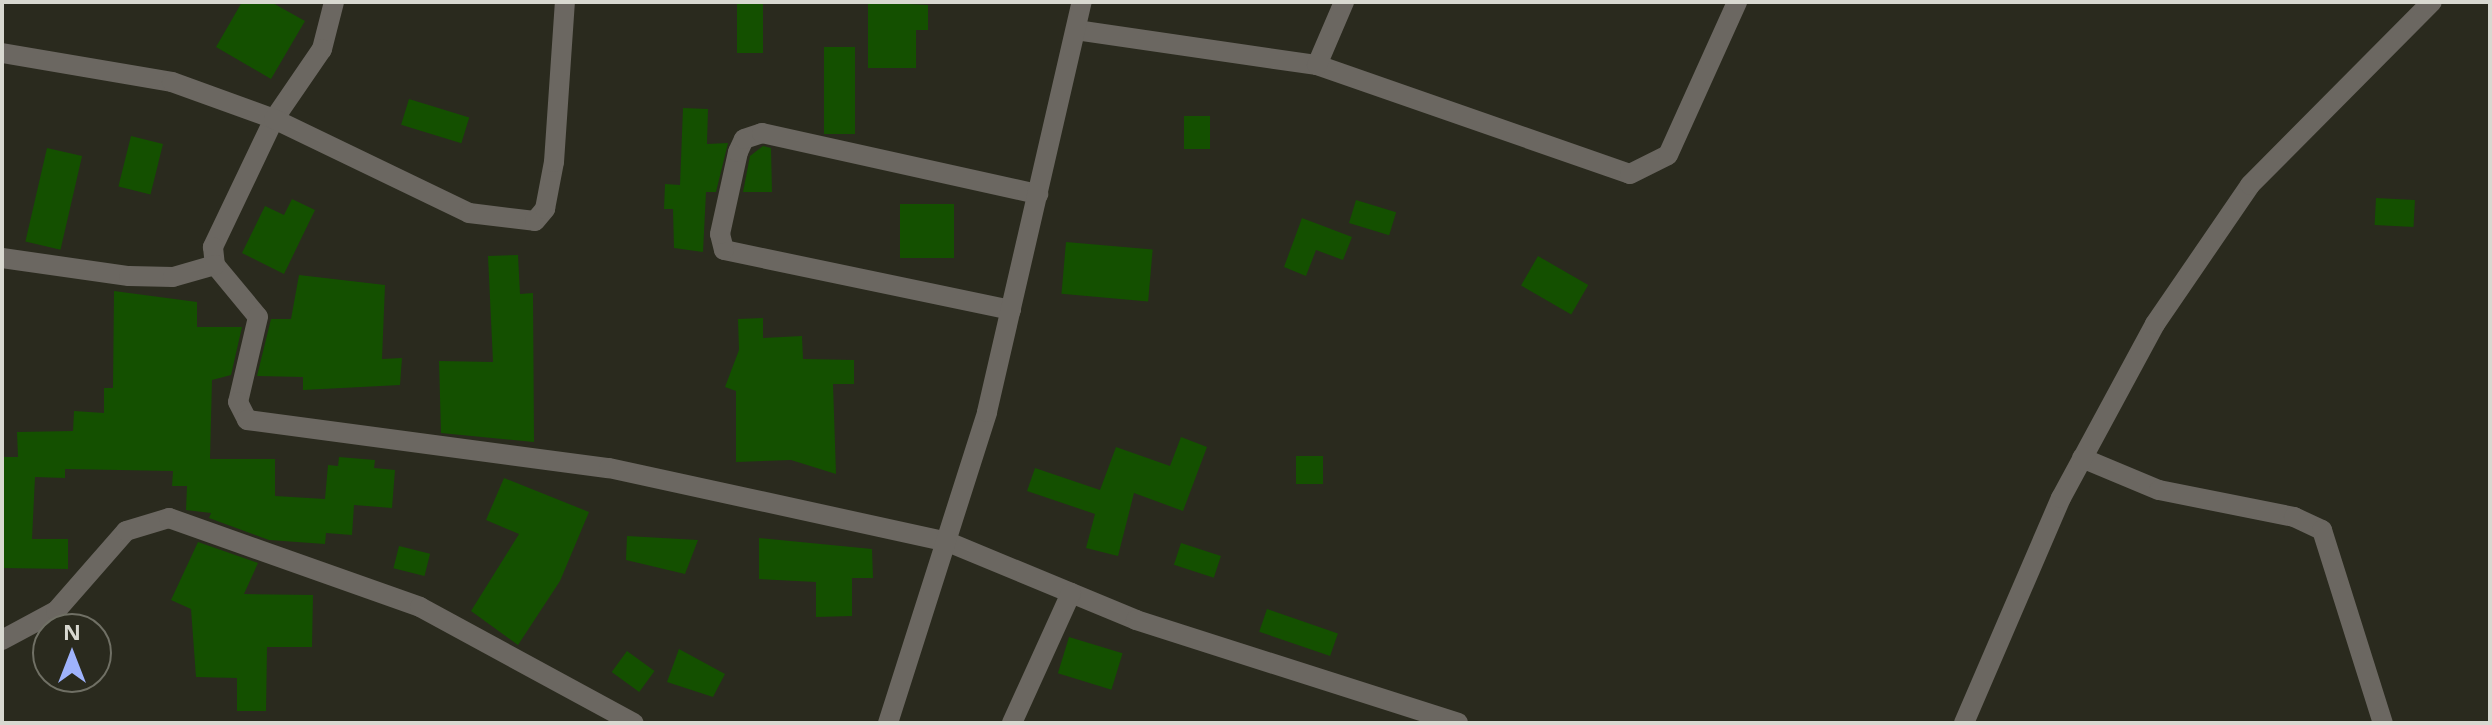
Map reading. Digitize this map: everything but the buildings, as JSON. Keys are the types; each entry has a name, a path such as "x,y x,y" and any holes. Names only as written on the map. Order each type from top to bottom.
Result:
{"street":[{"path":"334,2 322,49 274,119 217,237 215,265 258,317 238,402 247,420 609,468 948,542 1071,593 1458,723"},
{"path":"2,53 172,82 274,119 469,213 535,221 545,209 554,162 565,2"},
{"path":"888,723 948,542 1011,310 1082,2"},
{"path":"1317,65 1344,2"},
{"path":"1076,30 1317,65 1630,174 1668,155 1737,2"},
{"path":"1964,723 2082,458 2155,324 2250,185 2432,2"},
{"path":"1011,310 724,250 720,234 738,152 744,139 762,133 1038,194"},
{"path":"2,258 129,276 173,277 215,265"},
{"path":"2082,458 2159,490 2294,517 2322,530 2383,723"},
{"path":"2,640 56,611 126,531 169,518 420,607 634,723"},
{"path":"1012,723 1071,593"}]}
